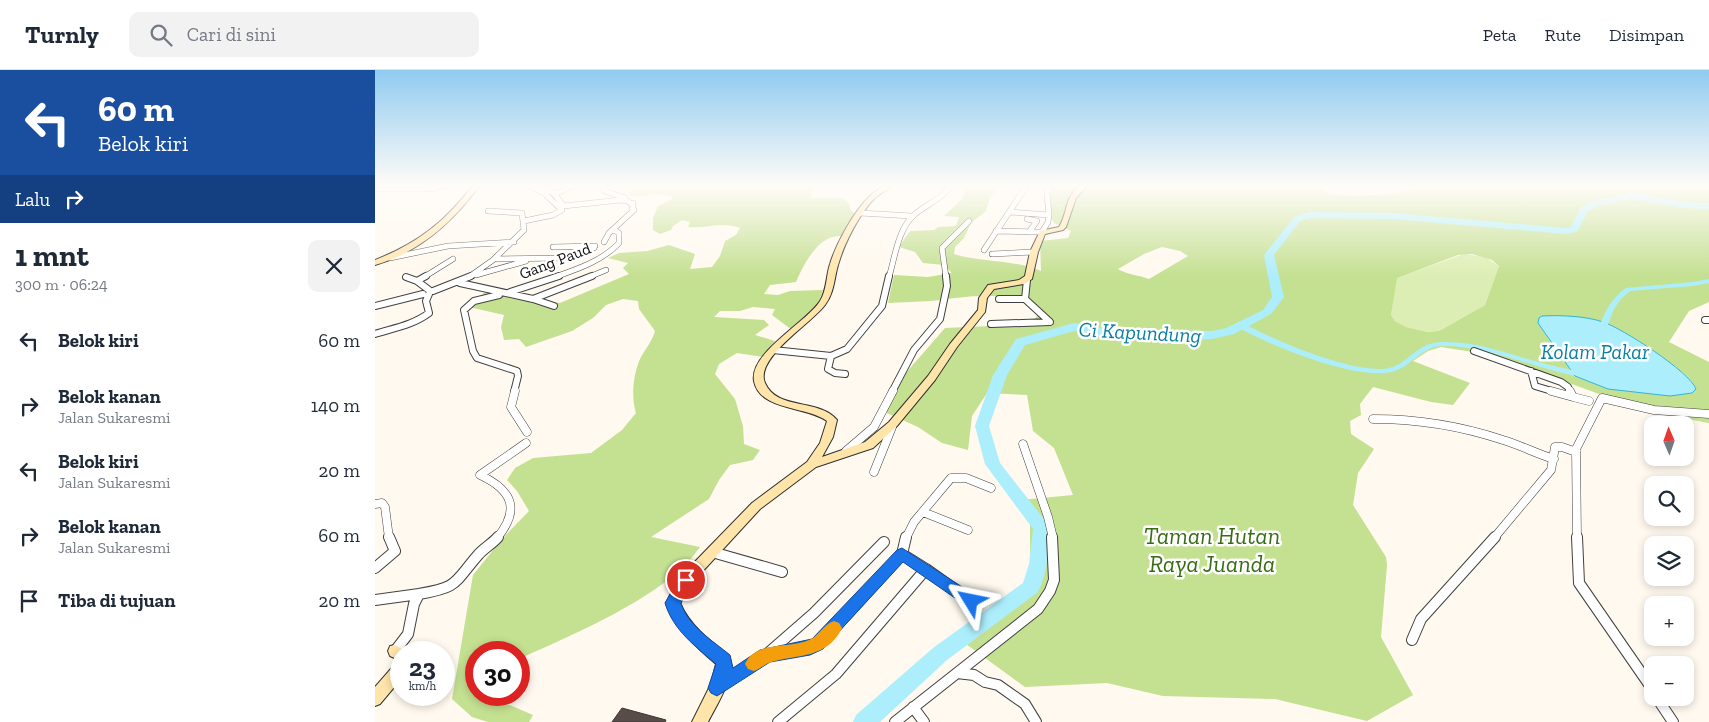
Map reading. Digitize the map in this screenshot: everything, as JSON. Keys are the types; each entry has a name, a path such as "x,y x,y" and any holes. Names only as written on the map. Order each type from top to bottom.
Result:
{"street":[{"path":"377,262 432,235 446,224 453,215"},
{"path":"375,306 460,283 471,277 495,259 524,230 522,215"},
{"path":"523,221 551,215"},
{"path":"604,242 609,233 629,215"},
{"path":"700,722 717,688 724,668 724,661 694,636 676,612 673,603 686,580 756,506 812,464 821,452 831,432 832,420 822,411 783,404 770,397 762,388 758,378 759,368 773,350 815,313 828,296 834,264 859,215"},
{"path":"773,350 831,356 847,349 882,306 899,236 912,216 902,215"},
{"path":"984,250 1007,215"},
{"path":"1025,299 1033,252 1048,222 1049,215"},
{"path":"996,231 1042,232 1061,229 1065,226 1068,215"},
{"path":"1027,219 1037,221 1029,232"},
{"path":"843,453 874,428 914,350 940,319 947,286 942,248 969,221"},
{"name":"Gang Paud","path":"505,293 563,274 604,256 619,243 619,233 614,230"},
{"path":"377,262 435,248 514,242"},
{"path":"495,259 566,258 595,246 553,247"},
{"path":"992,254 1033,252"},
{"path":"471,277 533,258"},
{"path":"417,281 453,259"},
{"path":"533,299 606,270"},
{"path":"406,277 417,281 429,292"},
{"path":"812,464 869,445 893,424 932,378 953,346 982,310 983,298 991,287 1027,280"},
{"path":"460,283 533,299 554,306"},
{"path":"375,334 418,320 427,314 429,312 426,301 429,292"},
{"path":"505,293 474,301 464,310 473,351 477,358 517,371 518,376 511,407 527,432"},
{"path":"991,324 1050,322 1025,299 999,299"},
{"path":"1474,351 1561,382 1568,387 1573,397"},
{"path":"831,356 828,369 835,373 845,374"},
{"path":"1531,371 1535,386 1589,401"},
{"path":"1644,677 1579,583 1577,571 1576,450 1602,398 1654,410 1709,414"},
{"path":"1373,419 1396,418 1450,427 1501,439 1554,459"},
{"path":"874,472 893,424"},
{"path":"375,600 447,588 463,577 479,554 494,542 505,528 512,514 510,497 507,491 480,475 526,443"},
{"path":"895,722 1038,609 1050,591 1054,580 1053,539 1048,517 1023,444"},
{"path":"1412,640 1421,619 1505,526 1516,510 1525,502 1551,470 1555,447 1576,450"},
{"path":"766,656 810,648 818,644 902,554 907,533 951,478 955,476 974,480 991,488"},
{"path":"375,504 383,503 385,507 387,532 395,551 375,568"},
{"path":"923,512 968,530"},
{"path":"717,688 766,656 814,613 884,542"},
{"path":"712,552 782,572"},
{"path":"902,554 971,601"},
{"path":"777,722 836,674 926,569"},
{"path":"404,641 408,634 414,604 419,594"},
{"path":"957,674 974,675 985,682 998,685 1025,704 1036,722"},
{"path":"375,699 390,681"},
{"path":"1662,706 1673,722"},
{"path":"913,707 924,722"}],"green space":[{"path":"654,215 859,215 846,237 837,236 821,243 809,258 796,282 770,285 764,294 778,295 790,291 823,290 818,304 792,330 772,315 775,309 753,307 740,311 720,311 714,317 764,320 769,325 755,335 775,341 763,357 737,353 719,364 715,374 735,399 743,426 744,444 760,450 753,460 730,465 709,499 651,537 700,547 680,570 644,596 603,620 530,654 530,641 465,641 465,706 512,706 533,715 529,722 488,722 472,717 455,702 455,681 473,575 502,539 529,511 517,491 507,480 515,468 533,458 591,453 622,430 636,413 633,386 636,372 640,359 655,331 639,309 638,301 623,299 606,305 593,318 572,331 526,347 519,339 504,340 501,327 504,315 469,307 485,292 560,303 629,274 623,268 628,263 608,258 619,253 647,251 669,245 695,254 690,269 712,267 720,256 725,241 736,235 740,228 727,225 688,227 690,222 682,220 673,226 671,230 660,234 653,230"},
{"name":"Taman Hutan Raya Juanda","path":"980,215 971,223 964,238 955,247 954,254 1020,265 1041,271 1040,241 1068,238 1071,231 1054,223 1050,215 1709,215 1709,302 1689,311 1669,342 1709,362 1709,423 1694,420 1694,416 1670,416 1648,412 1520,365 1479,353 1441,347 1428,351 1413,361 1470,383 1453,405 1431,402 1373,387 1360,404 1361,415 1350,421 1351,434 1374,449 1358,473 1353,505 1386,557 1381,637 1413,695 1367,721 1275,699 1163,696 1107,683 1025,687 955,636 1012,603 1026,589 1030,574 1030,510 1021,500 1073,495 1054,448 1033,431 1027,395 987,393 972,416 968,450 942,443 918,427 880,410 898,382 945,328 1032,324 1038,314 1027,305 1002,297 973,296 931,301 888,303 894,275 928,277 952,273 944,265 923,263 915,252 899,247 910,231 934,230 938,227 956,226 959,217 944,216","holes":["1162,247 1180,251 1188,256 1149,279 1118,269 1144,254","1472,254 1492,260 1499,266 1485,305 1439,331 1427,332 1406,327 1395,321 1391,315 1397,278 1458,255","1549,316 1576,317 1603,322 1624,332 1669,361 1696,388 1608,389 1575,376 1538,323"]},
{"path":"1464,254 1485,257 1499,266 1485,305 1439,331 1426,332 1406,327 1395,321 1391,315 1396,278"}],"water":[{"name":"Kolam Pakar","path":"1542,316 1581,317 1612,326 1639,341 1669,362 1691,381 1696,389 1692,393 1670,396 1608,389 1575,376 1538,323 1539,318"}],"building":[{"path":"622,708 666,720 665,722 612,722"}],"waterway":[{"name":"Ci Kapundung","path":"864,722 940,654 1031,587 1038,564 1042,528 993,464 982,426 1000,375 1020,342 1074,327 1107,333 1186,336 1212,335 1230,331 1267,312 1278,297 1269,255 1298,218 1309,215"},
{"name":"Ci Kapundung","path":"1346,215 1393,216 1566,231 1574,230 1581,215"},
{"path":"1601,333 1614,303 1628,289 1709,281"},
{"path":"1242,326 1292,349 1337,364 1359,369 1390,370 1432,345 1451,344 1485,349 1573,373"}],"slow traffic":[{"path":"754,664 766,656 810,648 818,644 834,628"}],"route":[{"path":"686,580 673,603 676,612 694,636 724,661 724,668 717,688 766,656 810,648 818,644 902,554 971,601"}]}
